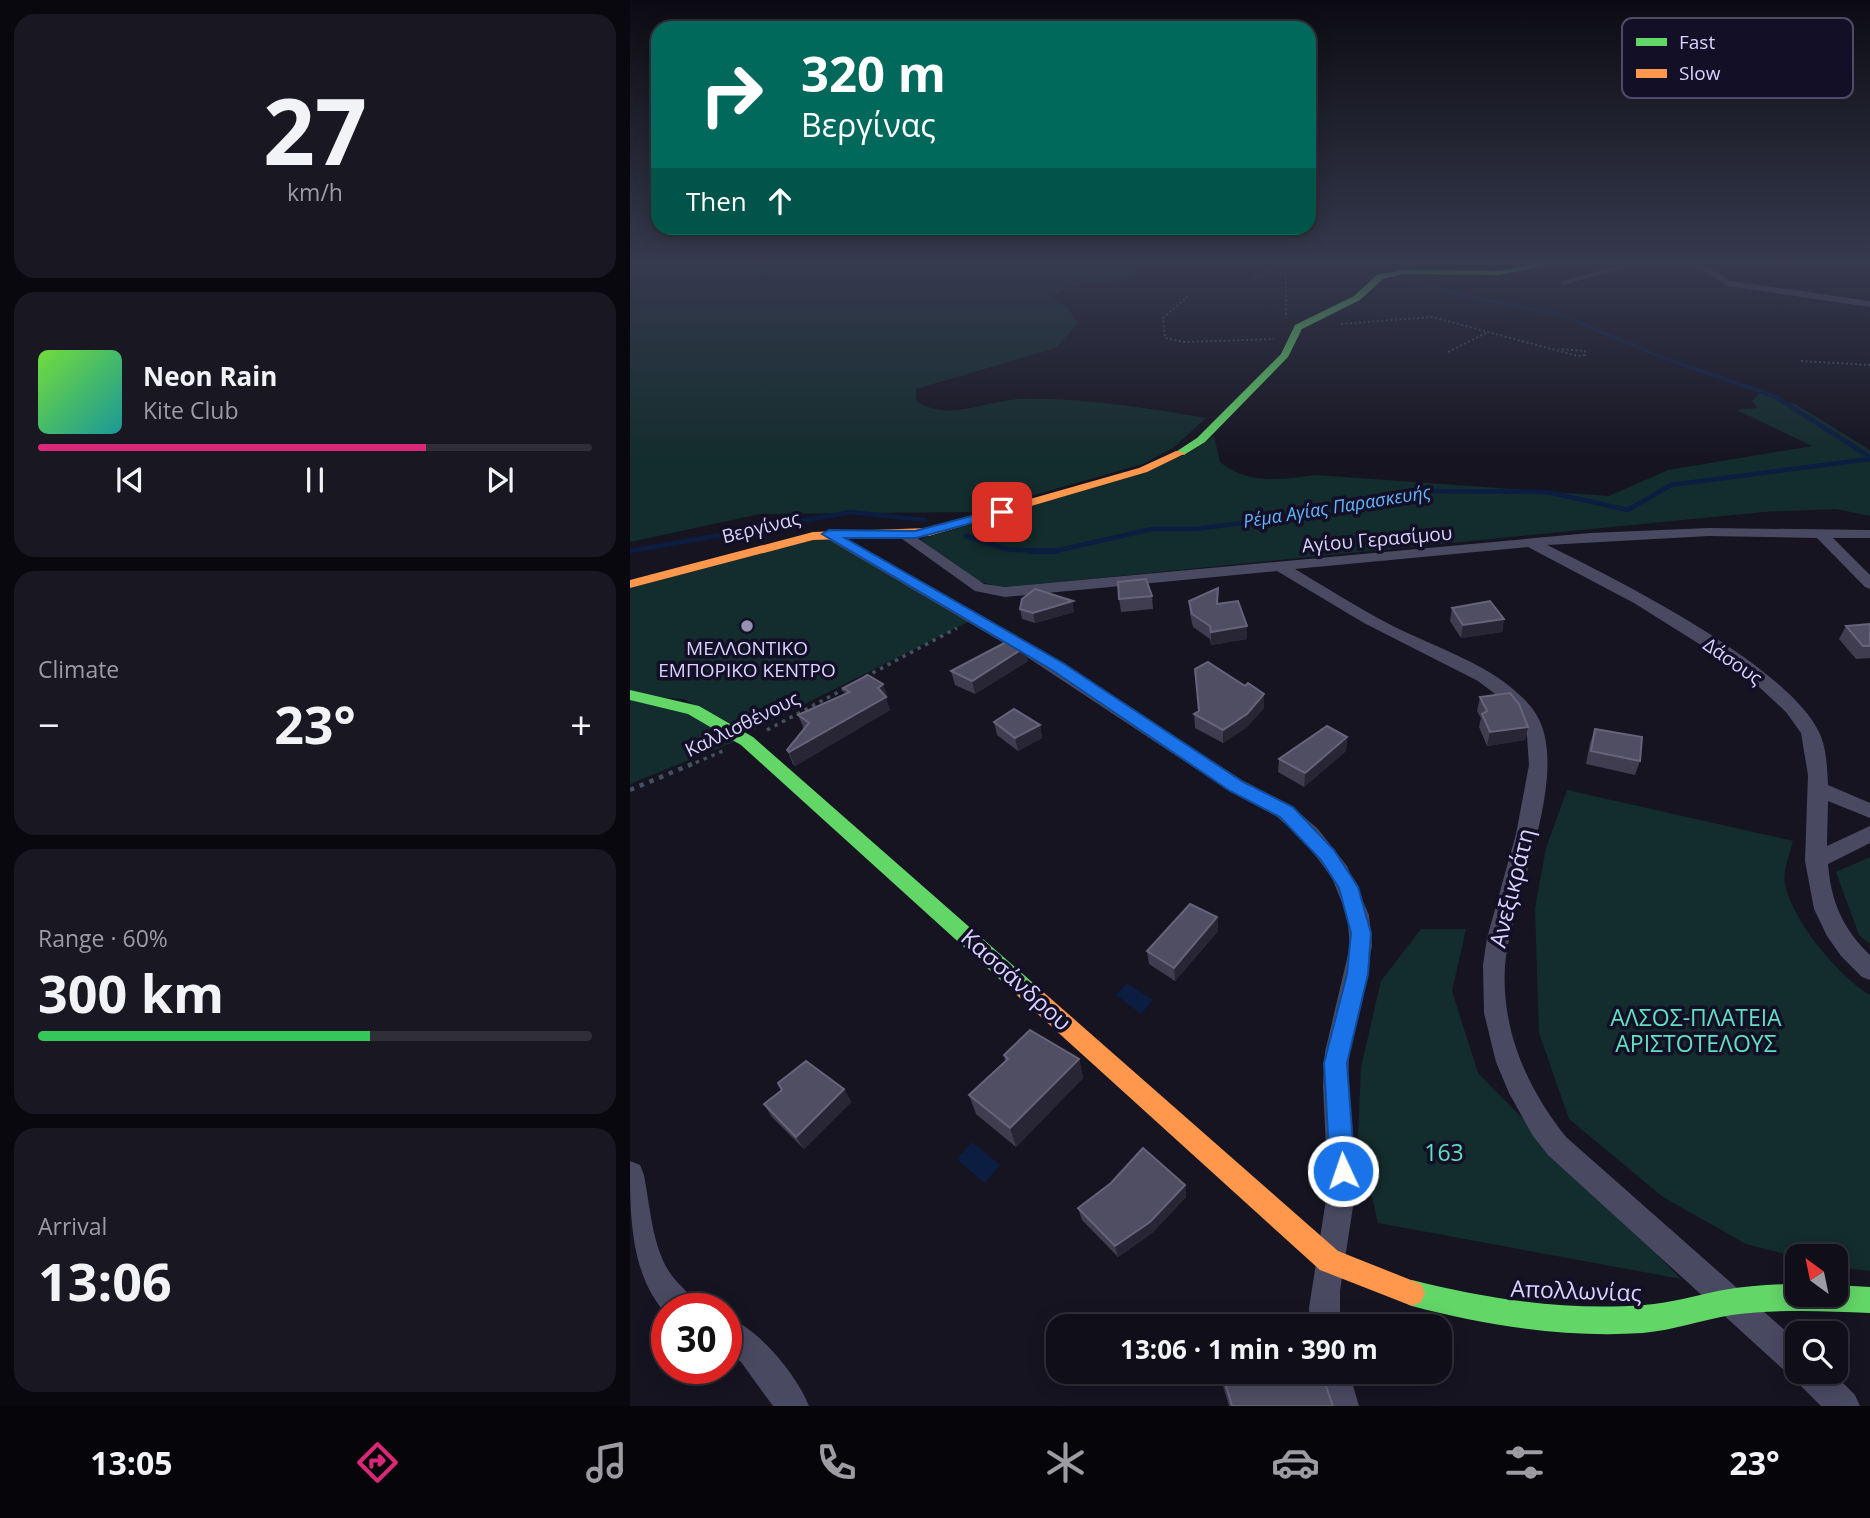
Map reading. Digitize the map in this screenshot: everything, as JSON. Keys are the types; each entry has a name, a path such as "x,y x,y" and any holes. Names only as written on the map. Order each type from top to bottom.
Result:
{"street":[{"name":"Βεργίνας","path":"630,584 777,544 829,534 905,536 979,519 1131,474 1174,457 1224,421 1268,369 1285,355 1298,329"},
{"path":"1819,532 1870,584"},
{"name":"Αγίου Γερασίμου","path":"905,536 956,574 980,588 996,592 1164,580 1531,543 1675,533 1870,534"},
{"path":"829,534 976,618 1114,702 1237,786 1286,812 1310,834 1343,877 1360,921 1360,947 1336,1063 1343,1171 1341,1204 1329,1261 1324,1314"},
{"name":"Δάσους","path":"1531,543 1619,588 1707,643 1773,689 1796,712 1809,731 1817,760 1815,861 1820,892 1830,921 1844,944 1870,970"},
{"name":"Ανεξικράτη","path":"1280,567 1393,632 1492,682 1531,719 1539,742 1538,778 1500,925 1493,966 1497,1015 1511,1068 1528,1105 1558,1146 1785,1350"},
{"name":"Κασσάνδρου","path":"630,695 693,709 747,741 1329,1261"},
{"path":"1818,789 1870,811"},
{"path":"1815,861 1870,834"},
{"path":"630,1175 646,1254 668,1293"},
{"name":"Απολλωνίας","path":"1329,1261 1413,1294 1451,1303 1549,1317 1644,1318 1732,1302 1798,1296 1870,1300"},
{"path":"742,1343 752,1351 793,1406"},
{"path":"1337,1384 1343,1406"},
{"path":"1821,1384 1844,1406"}],"path":[{"path":"1164,329 1164,338 1184,342 1303,329"},
{"path":"1474,329 1578,356 1585,355 1585,351 1578,348 1559,349"},
{"path":"1448,352 1488,332"},
{"path":"1801,361 1870,365"},
{"name":"Καλλισθένους","path":"630,790 747,741 976,618"}],"green space":[{"path":"630,329 1073,329 1056,348 916,389 916,400 927,407 952,410 1019,399 1066,400 1206,418 1173,448 1143,464 975,512 760,514 630,542"},
{"path":"1760,393 1797,405 1870,450 1870,516 1836,509 1763,512 1009,587 995,586 972,577 950,564 920,539 1188,454 1214,436 1220,462 1231,470 1254,478 1278,479 1316,475 1609,496 1668,470 1812,446 1737,410 1758,408 1752,401"},
{"path":"829,534 976,618 749,732 683,699 631,695 693,710 741,739 630,784 630,588"},
{"name":"ΑΛΣΟΣ-ΠΛΑΤΕΙΑ ΑΡΙΣΤΟΤΕΛΟΥΣ","path":"1567,790 1793,841 1784,879 1797,914 1831,961 1870,995 1870,1271 1848,1268 1848,1244 1785,1244 1785,1254 1746,1244 1663,1197 1569,1119 1539,1033 1535,908 1546,848"},
{"path":"1870,857 1870,944 1859,935 1836,872"},
{"name":"163","path":"1421,929 1466,929 1452,991 1478,1073 1681,1279 1378,1223 1358,1137 1361,1067 1381,981"}],"water":[{"path":"1127,983 1153,1000 1141,1014 1116,995"},
{"path":"972,1142 1000,1165 984,1183 957,1159"}],"building":[{"path":"1146,579 1152,596 1119,599 1118,582"},
{"path":"1218,588 1217,604 1238,601 1247,626 1211,632 1210,626 1192,614 1189,601"},
{"path":"1035,589 1073,601 1033,613 1020,609 1022,599"},
{"path":"1490,601 1504,619 1463,625 1452,608"},
{"path":"1870,624 1870,646 1863,646 1846,626"},
{"path":"1012,639 1025,647 972,681 951,671"},
{"path":"1208,662 1245,686 1248,683 1264,694 1247,714 1223,730 1194,714 1199,711 1195,669"},
{"path":"868,675 883,684 878,688 886,697 789,752 787,750 809,723 798,715 850,692 843,688"},
{"path":"1510,693 1519,704 1528,727 1490,732 1482,714 1487,711 1480,697"},
{"path":"1014,709 1040,725 1015,738 994,722"},
{"path":"1327,726 1347,737 1305,773 1279,759"},
{"path":"1595,729 1642,737 1640,761 1591,751"},
{"path":"1190,904 1217,917 1174,968 1147,951"},
{"path":"1030,1030 1079,1059 1010,1128 969,1095 1008,1059 1004,1055"},
{"path":"806,1061 844,1089 796,1137 764,1104 782,1090 778,1083"},
{"path":"1143,1148 1185,1185 1150,1222 1115,1246 1078,1208 1111,1183"},
{"path":"1226,1384 1325,1384 1333,1406 1232,1406"}],"waterway":[{"path":"1594,329 1664,358 1753,389"},
{"path":"1748,387 1776,397 1870,457"},
{"name":"Ρέμα Αγίας Παρασκευής","path":"1055,551 1152,529 1196,529 1271,519 1418,491 1547,492 1628,510 1671,485 1870,459"},
{"path":"630,551 851,512 925,520"},
{"name":"Ρέμα Αγίας Παρασκευής","path":"966,536 1006,549 1036,551"},
{"name":"Ρέμα Αγίας Παρασκευής","path":"1030,551 1036,551"},
{"name":"Ρέμα Αγίας Παρασκευής","path":"1036,551 1055,551"},
{"name":"Ρέμα Αγίας Παρασκευής","path":"1036,551 1055,551"}],"traffic: fast":[{"path":"1180,453 1201,440 1285,355 1297,329"},
{"path":"630,695 693,710 747,741 1026,990"},
{"path":"1412,1293 1496,1311 1586,1320 1654,1318 1766,1298 1870,1300"}],"traffic: slow":[{"path":"630,584 813,536 929,532 1143,470 1180,453"},
{"path":"1026,990 1329,1261 1412,1293"}],"place":[{"name":"ΜΕΛΛΟΝΤΙΚΟ ΕΜΠΟΡΙΚΟ ΚΕΝΤΡΟ","path":"747,626"}],"route":[{"path":"1002,512 916,535 879,536 858,532 829,534 1058,666 1237,786 1286,812 1328,855 1348,887 1360,921 1361,933 1359,964 1336,1063 1343,1171"}]}
